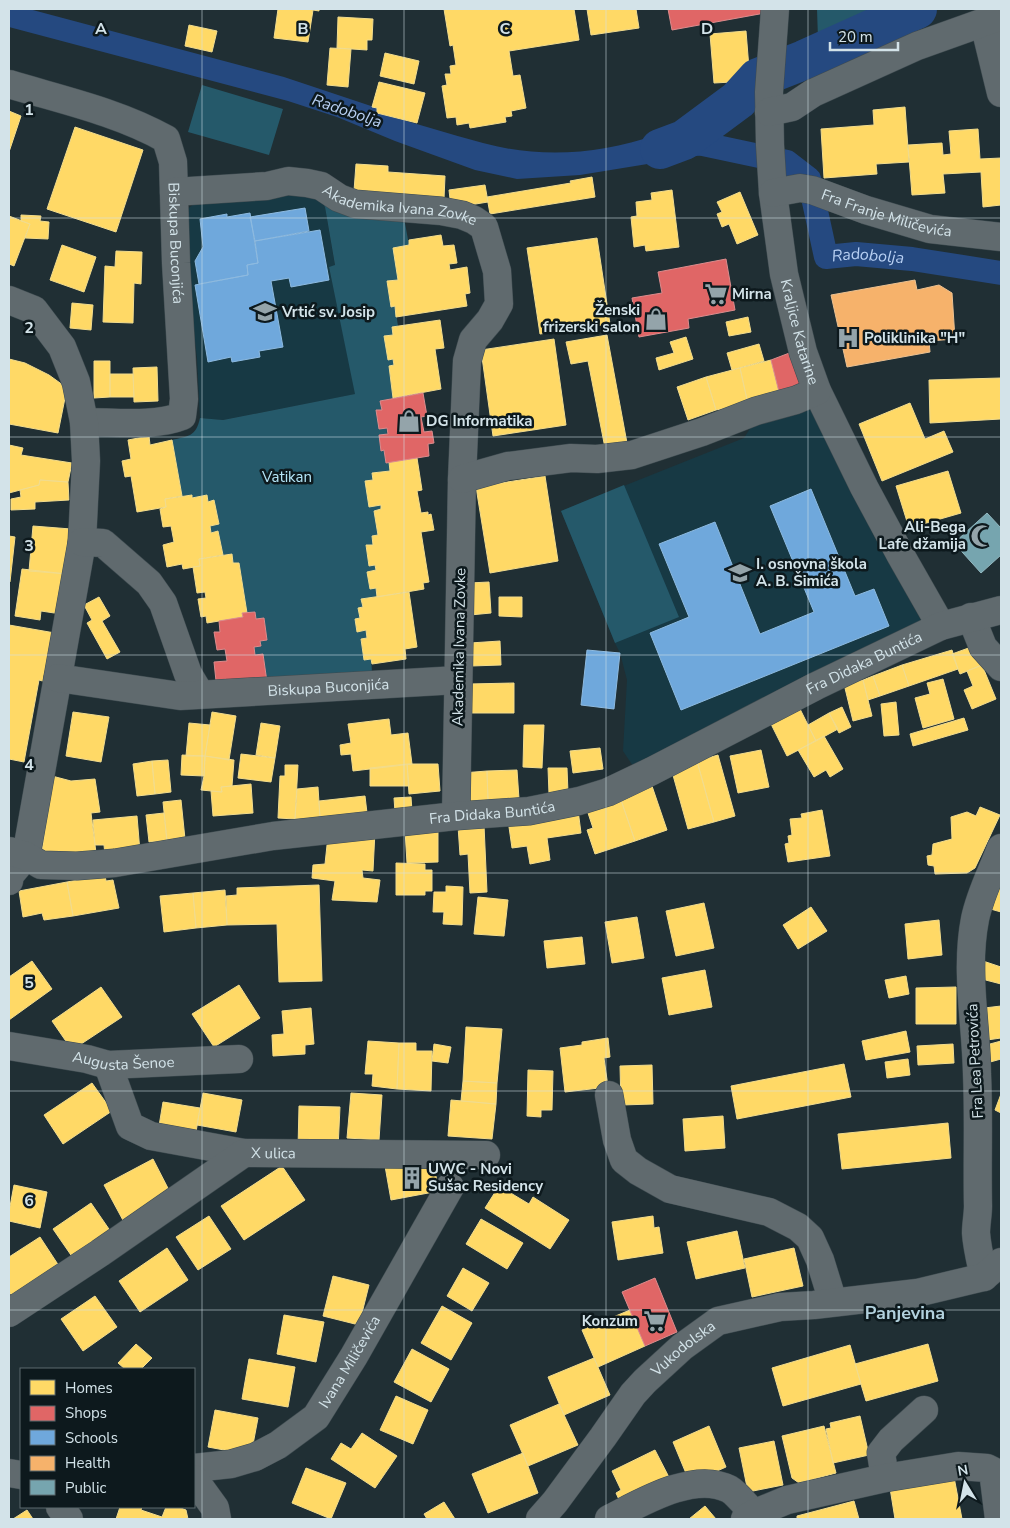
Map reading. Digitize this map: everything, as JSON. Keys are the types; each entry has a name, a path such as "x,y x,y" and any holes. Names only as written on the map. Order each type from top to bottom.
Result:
{"street":[{"name":"Kraljice Katarine","path":"775,9 769,102 772,190 784,274 803,352 817,392 873,504 941,626"},
{"path":"769,102 792,107 813,93 918,46 993,19 1001,93"},
{"name":"Biskupa Buconjića","path":"9,84 107,114 149,130 166,139 173,162 176,263 184,399 182,416 171,420 154,422 84,422"},
{"name":"Akademika Ivana Zovke","path":"174,192 268,186 288,181 307,182 321,186 339,198 355,204 441,211 474,220 484,227 497,271 499,304 490,320 473,340 467,362 462,479 456,816"},
{"name":"Fra Franje Miličevića","path":"772,190 800,188 812,190 866,210 930,229 1001,237"},
{"path":"9,300 34,310 62,347 76,382 84,422 86,461 82,542 58,678 9,881"},
{"path":"462,479 508,466 571,458 598,459 632,455 702,432 756,411 817,392"},
{"path":"82,542 103,543 149,582 163,603 188,674 200,694"},
{"name":"Fra Didaka Buntića","path":"17,853 40,865 77,866 115,863 273,836 456,816 529,811 579,802 608,792 652,772 816,686 941,626 1001,610"},
{"path":"971,617 983,647 1001,667"},
{"name":"Biskupa Buconjića","path":"58,678 180,696 458,680"},
{"name":"Fra Lea Petrovića","path":"993,1270 979,1253 976,1231 978,1208 976,1182 978,1146 977,1078 971,989 975,920 983,891 1001,848"},
{"name":"Augusta Šenoe","path":"9,1046 87,1059 108,1065 239,1059"},
{"name":"X ulica","path":"108,1065 130,1126 150,1136 244,1153 486,1155"},
{"path":"609,1095 616,1140 624,1160 638,1171 670,1189 769,1212 798,1227 810,1238 820,1260 833,1302"},
{"path":"9,1313 108,1248 244,1153"},
{"name":"Ivana Miličevića","path":"195,1468 231,1464 255,1457 278,1445 316,1417 354,1356 450,1187"},
{"name":"Vukodolska","path":"540,1519 604,1437 633,1394 668,1358 718,1321 780,1307 917,1293 993,1270"},
{"path":"885,1478 880,1454 891,1440 924,1410"},
{"path":"609,1519 677,1486 713,1484 730,1490 752,1517 787,1500 885,1478 958,1466 987,1468 993,1471 999,1519"},
{"path":"195,1480 215,1508 218,1519"},
{"path":"61,1508 69,1519"}],"shaded area":[{"name":"Vrtić sv. Josip","path":"299,189 317,195 325,207 335,266 329,267 356,394 223,420 200,418 197,358 182,233 186,210 194,204"},
{"name":"I. osnovna škola A. B. Šimića","path":"813,401 873,534 926,629 633,766 623,751 627,680 620,653 561,511 744,438 751,427"}],"green space":[{"path":"817,9 885,9 818,39"},
{"path":"202,85 283,109 269,155 188,132"},
{"name":"Vatikan","path":"317,195 402,207 409,245 394,248 398,280 387,282 391,306 395,306 398,326 392,327 393,335 384,336 388,360 393,359 394,365 389,366 393,398 381,401 382,410 377,410 387,430 382,450 384,450 386,463 389,462 390,471 372,473 373,480 366,481 381,505 381,509 374,511 378,535 372,536 373,545 366,546 369,566 375,565 376,570 367,572 370,588 376,588 377,597 362,599 363,607 360,618 355,619 357,632 366,630 367,638 361,639 364,660 371,659 373,685 267,690 263,654 255,655 254,647 261,646 260,641 267,640 264,618 256,619 255,612 247,613 239,563 233,563 232,554 223,555 218,531 211,533 210,526 219,524 214,501 208,502 207,495 192,498 191,495 182,496 172,440 194,432 200,418 223,420 355,394 329,267 335,265 325,207"},
{"path":"624,485 679,617 615,643 561,511"}],"water":[{"path":"9,9 29,9 284,77 377,108 377,113 505,148 549,153 614,147 656,135 705,113 715,153 580,175 517,179 475,170 395,141 337,117 288,101 9,27"}],"building: Homes":[{"path":"278,9 319,9 319,11 313,10 308,42 274,38"},
{"path":"444,9 574,9 579,40 509,51 513,76 520,75 526,108 511,111 512,116 505,117 506,122 470,128 469,123 457,125 456,117 447,118 442,86 447,85 445,74 451,74 450,66 456,65 453,45 450,46"},
{"path":"587,9 636,9 639,28 591,35"},
{"path":"338,17 373,19 372,40 367,40 367,50 337,48"},
{"path":"189,25 217,31 212,52 185,46"},
{"path":"746,31 750,81 714,83 710,34"},
{"path":"330,48 351,49 348,87 327,85"},
{"path":"385,53 419,61 414,84 380,76"},
{"path":"379,82 425,93 417,123 377,113 377,108 372,107"},
{"path":"905,107 909,162 876,164 877,174 824,178 821,129 874,125 873,110"},
{"path":"9,111 21,116 9,152"},
{"path":"75,127 143,150 116,232 47,209"},
{"path":"978,129 980,159 1001,158 1001,205 983,207 981,172 943,174 945,193 912,195 908,145 942,143 943,155 951,154 949,131"},
{"path":"356,164 388,166 388,172 445,176 444,199 354,191"},
{"path":"592,177 595,197 490,214 487,197 571,183 570,181"},
{"path":"485,185 488,202 451,208 449,190"},
{"path":"672,190 679,247 646,251 645,245 634,247 631,217 637,216 636,202 652,200 651,193"},
{"path":"740,192 758,235 737,244 729,224 722,227 717,214 722,212 717,202"},
{"path":"21,215 41,216 40,221 49,222 48,239 25,238 30,224 21,221"},
{"path":"9,216 30,224 14,266 9,264"},
{"path":"441,235 443,246 454,245 457,263 449,264 450,270 467,267 470,293 465,294 467,306 396,317 395,306 391,307 387,281 398,280 393,248 409,245 409,240"},
{"path":"597,238 610,324 540,334 527,248"},
{"path":"62,245 96,257 84,292 50,280"},
{"path":"116,251 142,252 141,284 134,283 133,323 103,322 105,266 115,267"},
{"path":"72,303 93,305 91,330 70,328"},
{"path":"748,317 751,332 729,336 726,322"},
{"path":"440,320 444,348 435,349 441,389 393,398 389,366 394,365 393,359 388,360 384,336 393,335 392,327"},
{"path":"607,335 627,443 605,448 588,361 571,364 566,342"},
{"path":"686,337 693,359 659,370 656,358 674,353 670,342"},
{"path":"554,339 566,425 493,436 481,350"},
{"path":"759,344 764,361 732,370 727,353"},
{"path":"9,359 25,363 49,375 67,388 58,433 9,424"},
{"path":"771,360 780,396 748,404 740,368"},
{"path":"94,361 110,361 110,397 94,398"},
{"path":"157,367 158,401 134,402 133,368"},
{"path":"740,368 748,404 716,410 706,377"},
{"path":"110,374 133,374 134,397 110,397"},
{"path":"706,377 716,410 688,420 677,387"},
{"path":"1001,378 1001,419 930,423 929,380"},
{"path":"910,403 925,439 944,431 953,452 882,481 859,424"},
{"path":"149,436 150,445 172,440 182,496 165,499 166,507 137,512 131,476 125,477 122,461 131,459 128,440"},
{"path":"9,445 23,448 21,455 72,463 68,482 40,480 39,485 9,493"},
{"path":"417,458 422,490 417,491 421,513 428,512 428,515 431,514 434,530 421,532 429,582 423,583 424,589 377,597 376,588 370,589 367,572 376,570 375,565 369,566 366,545 373,545 372,536 378,535 374,511 381,509 381,505 369,507 365,481 373,480 372,473 390,471 389,462"},
{"path":"948,471 961,513 909,528 896,486"},
{"path":"545,476 558,561 490,573 476,487"},
{"path":"40,480 68,482 69,500 35,502 35,509 11,510 11,499 21,497 20,490 39,485"},
{"path":"192,495 192,498 207,495 208,502 214,500 219,524 210,526 211,533 218,531 223,555 199,559 200,566 183,569 182,564 167,567 163,545 174,542 171,526 163,527 160,509 166,507 165,499"},
{"path":"33,526 71,529 67,574 29,571"},
{"path":"9,536 15,537 10,582 9,582"},
{"path":"232,554 233,563 239,563 247,613 242,613 243,617 207,623 206,616 201,617 198,599 206,598 205,592 197,593 193,567 200,566 199,559"},
{"path":"22,569 67,574 61,614 41,611 40,620 15,616"},
{"path":"489,582 491,613 470,615 469,583"},
{"path":"409,592 417,647 405,649 406,659 372,664 371,659 364,660 361,639 367,638 366,630 357,632 355,619 360,618 358,608 363,607 361,599"},
{"path":"99,597 110,616 102,621 120,652 107,659 87,623 92,620 84,605"},
{"path":"499,597 522,597 522,617 499,616"},
{"path":"9,625 55,633 46,682 39,680 24,762 9,759"},
{"path":"500,641 501,665 471,666 470,643"},
{"path":"974,646 982,665 960,674 952,654"},
{"path":"952,650 958,669 909,686 902,665"},
{"path":"902,665 909,686 880,696 873,676"},
{"path":"982,665 996,699 972,709 964,690 973,686 967,671"},
{"path":"873,676 880,696 868,700 863,680"},
{"path":"943,679 954,719 923,728 915,698 930,694 927,683"},
{"path":"863,680 872,716 853,721 844,684"},
{"path":"514,683 514,713 470,713 469,684"},
{"path":"896,702 899,735 884,736 881,704"},
{"path":"799,707 816,741 787,756 770,722"},
{"path":"842,707 851,727 839,733 829,713"},
{"path":"73,712 109,717 101,762 66,756"},
{"path":"212,712 236,716 229,760 205,756"},
{"path":"829,713 838,729 816,741 808,725"},
{"path":"964,718 968,730 913,746 910,734"},
{"path":"389,719 391,735 408,733 412,764 353,771 351,754 341,755 340,745 351,743 348,724"},
{"path":"189,723 210,725 205,756 186,756"},
{"path":"261,723 280,726 275,758 256,755"},
{"path":"524,725 544,725 542,768 523,767"},
{"path":"824,736 843,769 830,777 826,770 814,777 798,750"},
{"path":"600,748 603,769 573,773 570,751"},
{"path":"761,750 769,787 738,793 730,756"},
{"path":"241,754 275,758 271,782 238,778"},
{"path":"182,755 205,756 204,776 181,775"},
{"path":"718,755 735,816 714,822 697,761"},
{"path":"205,756 234,760 232,786 221,787 222,792 201,790"},
{"path":"168,760 171,792 155,794 152,761"},
{"path":"152,761 155,794 137,796 133,764"},
{"path":"697,761 714,822 688,829 671,768"},
{"path":"407,764 438,764 440,791 409,794"},
{"path":"407,764 409,786 370,786 370,768"},
{"path":"285,765 298,765 295,819 278,818 280,776 285,776"},
{"path":"548,768 567,768 568,793 549,794"},
{"path":"517,770 519,799 488,800 487,771"},
{"path":"487,771 488,800 467,804 462,773"},
{"path":"52,776 71,781 95,779 100,812 91,813 96,853 42,851"},
{"path":"251,784 253,813 213,816 211,791 222,792 221,787"},
{"path":"652,786 667,830 635,841 620,797"},
{"path":"318,787 320,818 295,819 297,789"},
{"path":"365,796 367,813 320,818 319,801"},
{"path":"411,797 412,811 395,812 394,798"},
{"path":"620,797 635,841 595,854 587,830 593,828 587,810"},
{"path":"181,800 185,839 167,841 163,802"},
{"path":"980,807 1000,815 975,868 967,873 935,874 934,866 928,865 927,856 932,855 933,844 952,839 951,817 967,812 976,816"},
{"path":"578,810 581,833 547,838 550,860 530,864 527,846 512,848 508,820"},
{"path":"822,810 830,856 788,862 785,844 789,843 788,836 792,835 790,819 802,818 801,814"},
{"path":"164,813 167,841 149,842 146,815"},
{"path":"137,816 140,852 105,855 104,845 95,845 93,820"},
{"path":"484,825 487,892 470,893 468,854 460,855 458,826"},
{"path":"438,826 438,862 407,863 405,830"},
{"path":"375,831 373,871 362,870 363,878 380,880 377,902 332,900 335,881 312,878 313,865 325,864 328,836"},
{"path":"396,863 425,864 425,870 432,870 432,891 425,891 425,895 396,895"},
{"path":"105,875 106,881 113,880 119,908 73,916 67,882"},
{"path":"67,882 73,916 44,920 42,913 23,917 19,891"},
{"path":"993,882 1001,884 1001,912 987,908"},
{"path":"319,885 322,981 279,982 277,924 227,925 226,896 237,895 237,888"},
{"path":"446,886 463,887 462,925 443,924 444,912 433,912 434,892 446,892"},
{"path":"225,890 227,925 196,928 193,893"},
{"path":"193,893 196,928 164,932 160,896"},
{"path":"478,897 508,900 504,936 474,934"},
{"path":"704,903 714,948 676,956 666,911"},
{"path":"811,907 827,931 798,949 783,925"},
{"path":"637,917 644,958 612,963 605,922"},
{"path":"939,920 942,955 908,959 905,924"},
{"path":"582,937 585,964 547,968 544,941"},
{"path":"32,961 52,989 9,1020 9,977"},
{"path":"983,961 1001,967 1001,984 978,978"},
{"path":"705,970 712,1007 669,1015 662,978"},
{"path":"906,976 909,994 889,998 885,980"},
{"path":"239,985 260,1018 214,1047 192,1014"},
{"path":"101,987 122,1017 72,1050 52,1021"},
{"path":"956,987 956,1024 916,1024 916,988"},
{"path":"1001,1006 1001,1038 980,1041 976,1009"},
{"path":"311,1008 314,1044 305,1045 305,1054 273,1056 272,1035 284,1034 282,1011"},
{"path":"466,1027 502,1029 497,1083 463,1081"},
{"path":"906,1031 910,1052 866,1060 862,1041"},
{"path":"608,1038 610,1057 604,1058 608,1087 565,1092 560,1048 582,1045 582,1042"},
{"path":"368,1041 399,1043 397,1089 372,1086 373,1074 365,1074"},
{"path":"1001,1041 1001,1059 983,1064 979,1047"},
{"path":"399,1043 416,1043 416,1051 432,1051 431,1091 397,1089"},
{"path":"434,1044 451,1047 448,1063 432,1061"},
{"path":"953,1044 954,1063 918,1065 917,1046"},
{"path":"908,1059 910,1075 887,1078 885,1062"},
{"path":"844,1064 851,1097 737,1119 731,1086"},
{"path":"652,1065 653,1104 621,1105 620,1066"},
{"path":"528,1070 553,1071 552,1110 541,1110 541,1117 527,1116"},
{"path":"463,1081 497,1083 496,1104 461,1101"},
{"path":"92,1083 112,1111 63,1144 44,1115"},
{"path":"203,1093 242,1100 236,1132 197,1125"},
{"path":"351,1093 382,1095 379,1140 347,1138"},
{"path":"1001,1094 1001,1113 995,1110"},
{"path":"451,1100 496,1104 492,1139 448,1136"},
{"path":"163,1102 200,1108 195,1138 158,1132"},
{"path":"299,1106 340,1107 338,1149 298,1148"},
{"path":"723,1116 725,1148 685,1151 683,1119"},
{"path":"948,1123 951,1158 842,1169 838,1134"},
{"name":"UWC - Novi Sušac Residency","path":"432,1157 439,1191 391,1200 385,1166"},
{"path":"153,1159 173,1198 125,1224 104,1185"},
{"path":"282,1166 305,1200 244,1240 221,1206"},
{"path":"14,1185 47,1192 40,1228 9,1221"},
{"path":"499,1186 529,1204 533,1197 569,1220 550,1249 485,1208"},
{"path":"91,1203 111,1232 73,1258 53,1229"},
{"path":"209,1216 231,1249 198,1270 176,1237"},
{"path":"653,1216 654,1228 659,1227 663,1253 618,1260 612,1222"},
{"path":"481,1219 523,1243 507,1269 466,1244"},
{"path":"737,1231 745,1268 696,1279 687,1242"},
{"path":"40,1237 59,1266 12,1296 9,1291 9,1257"},
{"path":"167,1248 188,1280 140,1312 119,1281"},
{"path":"794,1248 803,1286 752,1297 744,1259"},
{"path":"463,1268 489,1283 472,1311 447,1296"},
{"path":"333,1276 369,1285 359,1325 323,1316"},
{"path":"95,1296 117,1327 83,1351 61,1319"},
{"path":"442,1306 472,1323 451,1360 421,1343"},
{"path":"630,1310 645,1346 598,1367 582,1330"},
{"path":"284,1315 324,1322 316,1362 277,1354"},
{"path":"136,1344 152,1358 142,1368 124,1368 118,1363"},
{"path":"928,1344 938,1381 866,1401 855,1364"},
{"path":"850,1345 861,1384 783,1406 772,1368"},
{"path":"412,1349 449,1369 431,1402 394,1382"},
{"path":"594,1358 610,1395 564,1415 548,1377"},
{"path":"249,1359 295,1367 288,1407 242,1399"},
{"path":"396,1396 428,1410 413,1444 380,1430"},
{"path":"559,1404 578,1445 528,1466 510,1425"},
{"path":"215,1410 258,1418 251,1455 208,1447"},
{"path":"860,1416 869,1455 833,1463 826,1429 831,1428 830,1423"},
{"path":"709,1426 726,1467 690,1483 673,1442"},
{"path":"824,1426 836,1473 799,1483 792,1478 782,1436"},
{"path":"362,1433 397,1456 375,1488 331,1459 341,1443 351,1449"},
{"path":"774,1441 783,1485 748,1492 739,1448"},
{"path":"655,1450 673,1485 621,1504 616,1493 621,1490 612,1471"},
{"path":"523,1453 538,1493 488,1513 472,1474"},
{"path":"306,1468 346,1483 331,1519 292,1503"},
{"path":"954,1477 962,1519 895,1519 890,1488"},
{"path":"854,1501 859,1519 797,1519 797,1516"},
{"path":"444,1502 455,1519 427,1519 424,1514"},
{"path":"705,1506 716,1519 689,1519"},
{"path":"120,1508 142,1508 141,1510 162,1517 166,1508 181,1508 186,1510 188,1519 116,1519"},
{"path":"27,1510 33,1519 13,1519"}],"building: Shops":[{"path":"668,9 764,9 765,13 672,30"},
{"path":"726,259 735,310 688,319 689,328 639,337 632,298 662,293 658,272"},
{"path":"792,352 807,389 780,396 771,360"},
{"path":"423,393 427,416 421,417 424,432 432,431 434,443 428,444 429,456 386,463 384,450 381,451 379,435 388,434 387,428 379,429 376,410 382,410 380,401"},
{"path":"255,612 256,619 264,618 267,640 260,641 261,646 254,647 255,655 263,654 267,682 227,687 226,679 216,681 214,662 227,661 225,649 217,650 214,632 220,632 219,621 243,617 242,613"},
{"path":"655,1278 677,1332 645,1346 622,1292"}],"building: Schools":[{"path":"305,208 309,231 255,241 250,217"},
{"path":"250,213 258,263 247,265 248,275 199,284 195,261 203,247 200,219 227,214 227,217"},
{"path":"320,230 329,280 291,287 289,278 271,281 283,347 259,351 260,357 232,362 231,357 208,362 195,285 248,275 247,265 258,263 255,241"},
{"path":"811,489 855,596 874,589 889,626 681,710 650,633 689,617 659,544 715,522 760,634 814,612 770,506"},
{"path":"587,650 620,653 614,709 581,705"}],"building: Health":[{"path":"915,280 917,290 939,285 952,293 955,339 929,341 930,352 847,367 831,295"}],"building: Public":[{"name":"Ali-Bega Lafe džamija","path":"987,513 1001,528 1001,555 981,573 954,543"}],"waterway":[{"name":"Radobolja","path":"660,149 684,140 738,100 758,78 804,60 917,9"},
{"name":"Radobolja","path":"684,140 787,162 809,179 826,257 856,254 912,259 1001,273"}],"place":[{"name":"Mirna","path":"716,294"},
{"name":"Vrtić sv. Josip","path":"265,312"},
{"name":"Ženski frizerski salon","path":"656,319"},
{"name":"Poliklinika \"H\"","path":"848,338"},
{"name":"DG Informatika","path":"409,421"},
{"name":"Ali-Bega Lafe džamija","path":"982,536"},
{"name":"I. osnovna škola A. B. Šimića","path":"740,573"},
{"name":"UWC - Novi Sušac Residency","path":"412,1178"},
{"name":"Konzum","path":"655,1321"}],"district":[{"name":"Panjevina","path":"905,1313"}]}
